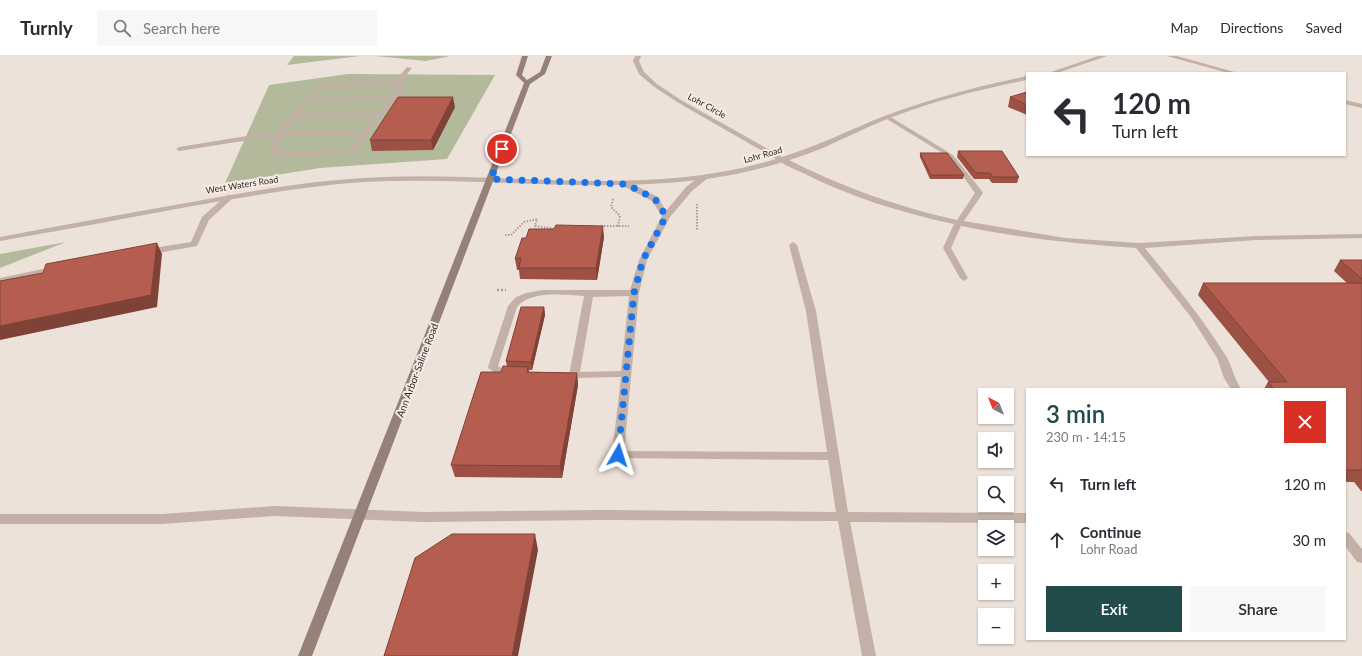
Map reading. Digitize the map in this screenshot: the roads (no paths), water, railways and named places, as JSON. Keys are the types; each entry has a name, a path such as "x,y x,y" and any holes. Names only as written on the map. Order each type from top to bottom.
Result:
{"main road":[{"path":"525,56 519,75 527,83 543,73 549,56"},
{"name":"Ann Arbor-Saline Road","path":"305,656 527,83"}],"street":[{"name":"Lohr Circle","path":"638,56 636,61 641,73 655,85 679,101 782,160 818,178 871,199 958,224 1055,240 1139,246 1256,238 1362,236"},
{"path":"1054,72 1104,56"},
{"path":"1170,56 1231,72"},
{"path":"396,84 409,68"},
{"name":"Lohr Road","path":"491,179 626,184 705,178 746,170 782,160 813,149 887,117 928,102 968,90 1026,78"},
{"path":"396,84 404,84 351,153 278,154 274,148 280,133 317,89 325,86 396,84"},
{"path":"309,99 394,98"},
{"path":"1346,102 1362,106"},
{"path":"294,116 381,115"},
{"path":"887,117 951,156 979,193 958,224 947,248 964,278"},
{"path":"179,149 280,133 366,133"},
{"path":"705,178 689,189 666,216 643,260 634,293 618,455 833,456"},
{"name":"West Waters Road","path":"0,239 230,197 319,183 385,179 491,179"},
{"path":"626,184 655,199 666,216"},
{"path":"140,254 194,244 205,219 230,197"},
{"path":"793,245 811,311 842,517 869,656"},
{"path":"1139,246 1195,316 1222,358 1229,378 1235,388"},
{"path":"0,281 64,268"},
{"path":"525,376 507,375 493,367 513,306 519,299 533,295 564,293 634,293"},
{"path":"589,294 571,375 626,374"},
{"path":"0,519 162,518 275,511 360,516 424,517 602,515 1026,518"},
{"path":"1346,538 1362,558"}]}
